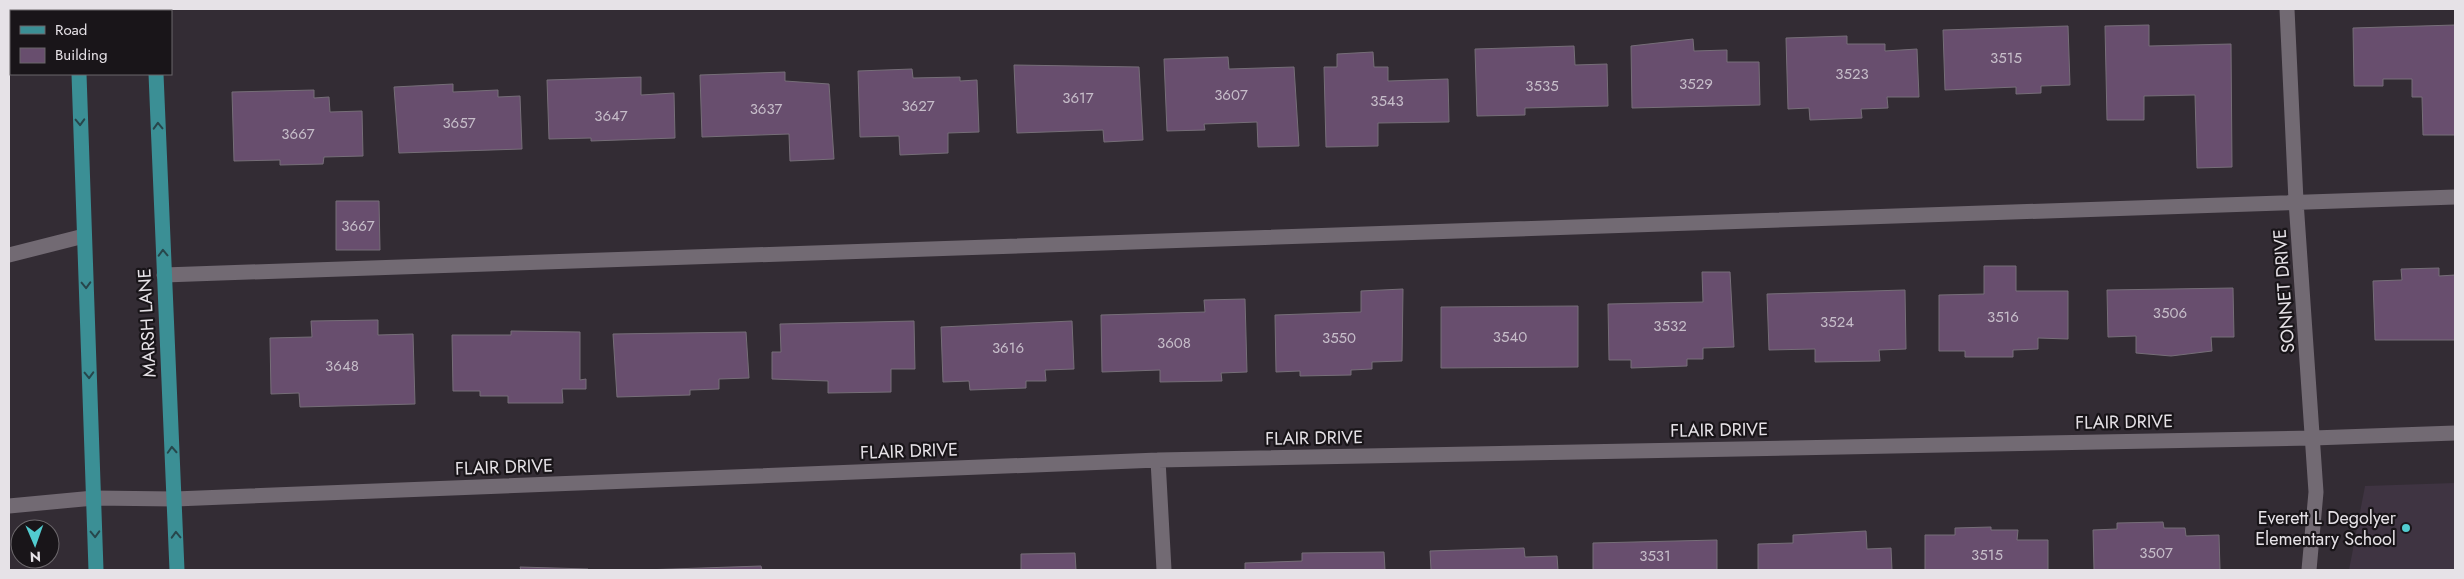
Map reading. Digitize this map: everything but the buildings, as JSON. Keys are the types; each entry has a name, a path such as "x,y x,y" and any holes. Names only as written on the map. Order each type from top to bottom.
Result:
{"main road":[{"path":"79,75 96,570"},
{"name":"MARSH LANE","path":"156,75 177,570"}],"street":[{"name":"SONNET DRIVE","path":"2287,9 2296,201 2316,492 2310,570"},
{"path":"164,274 2455,197"},
{"path":"9,255 84,236"},
{"name":"FLAIR DRIVE","path":"9,506 94,498 175,499 1158,460 2313,438 2455,433"},
{"path":"1158,460 1164,570"}],"shaded area":[{"name":"Everett L Degolyer Elementary School","path":"2455,483 2455,570 2349,570 2365,486"}],"place":[{"name":"Everett L Degolyer Elementary School","path":"2406,528"}]}
